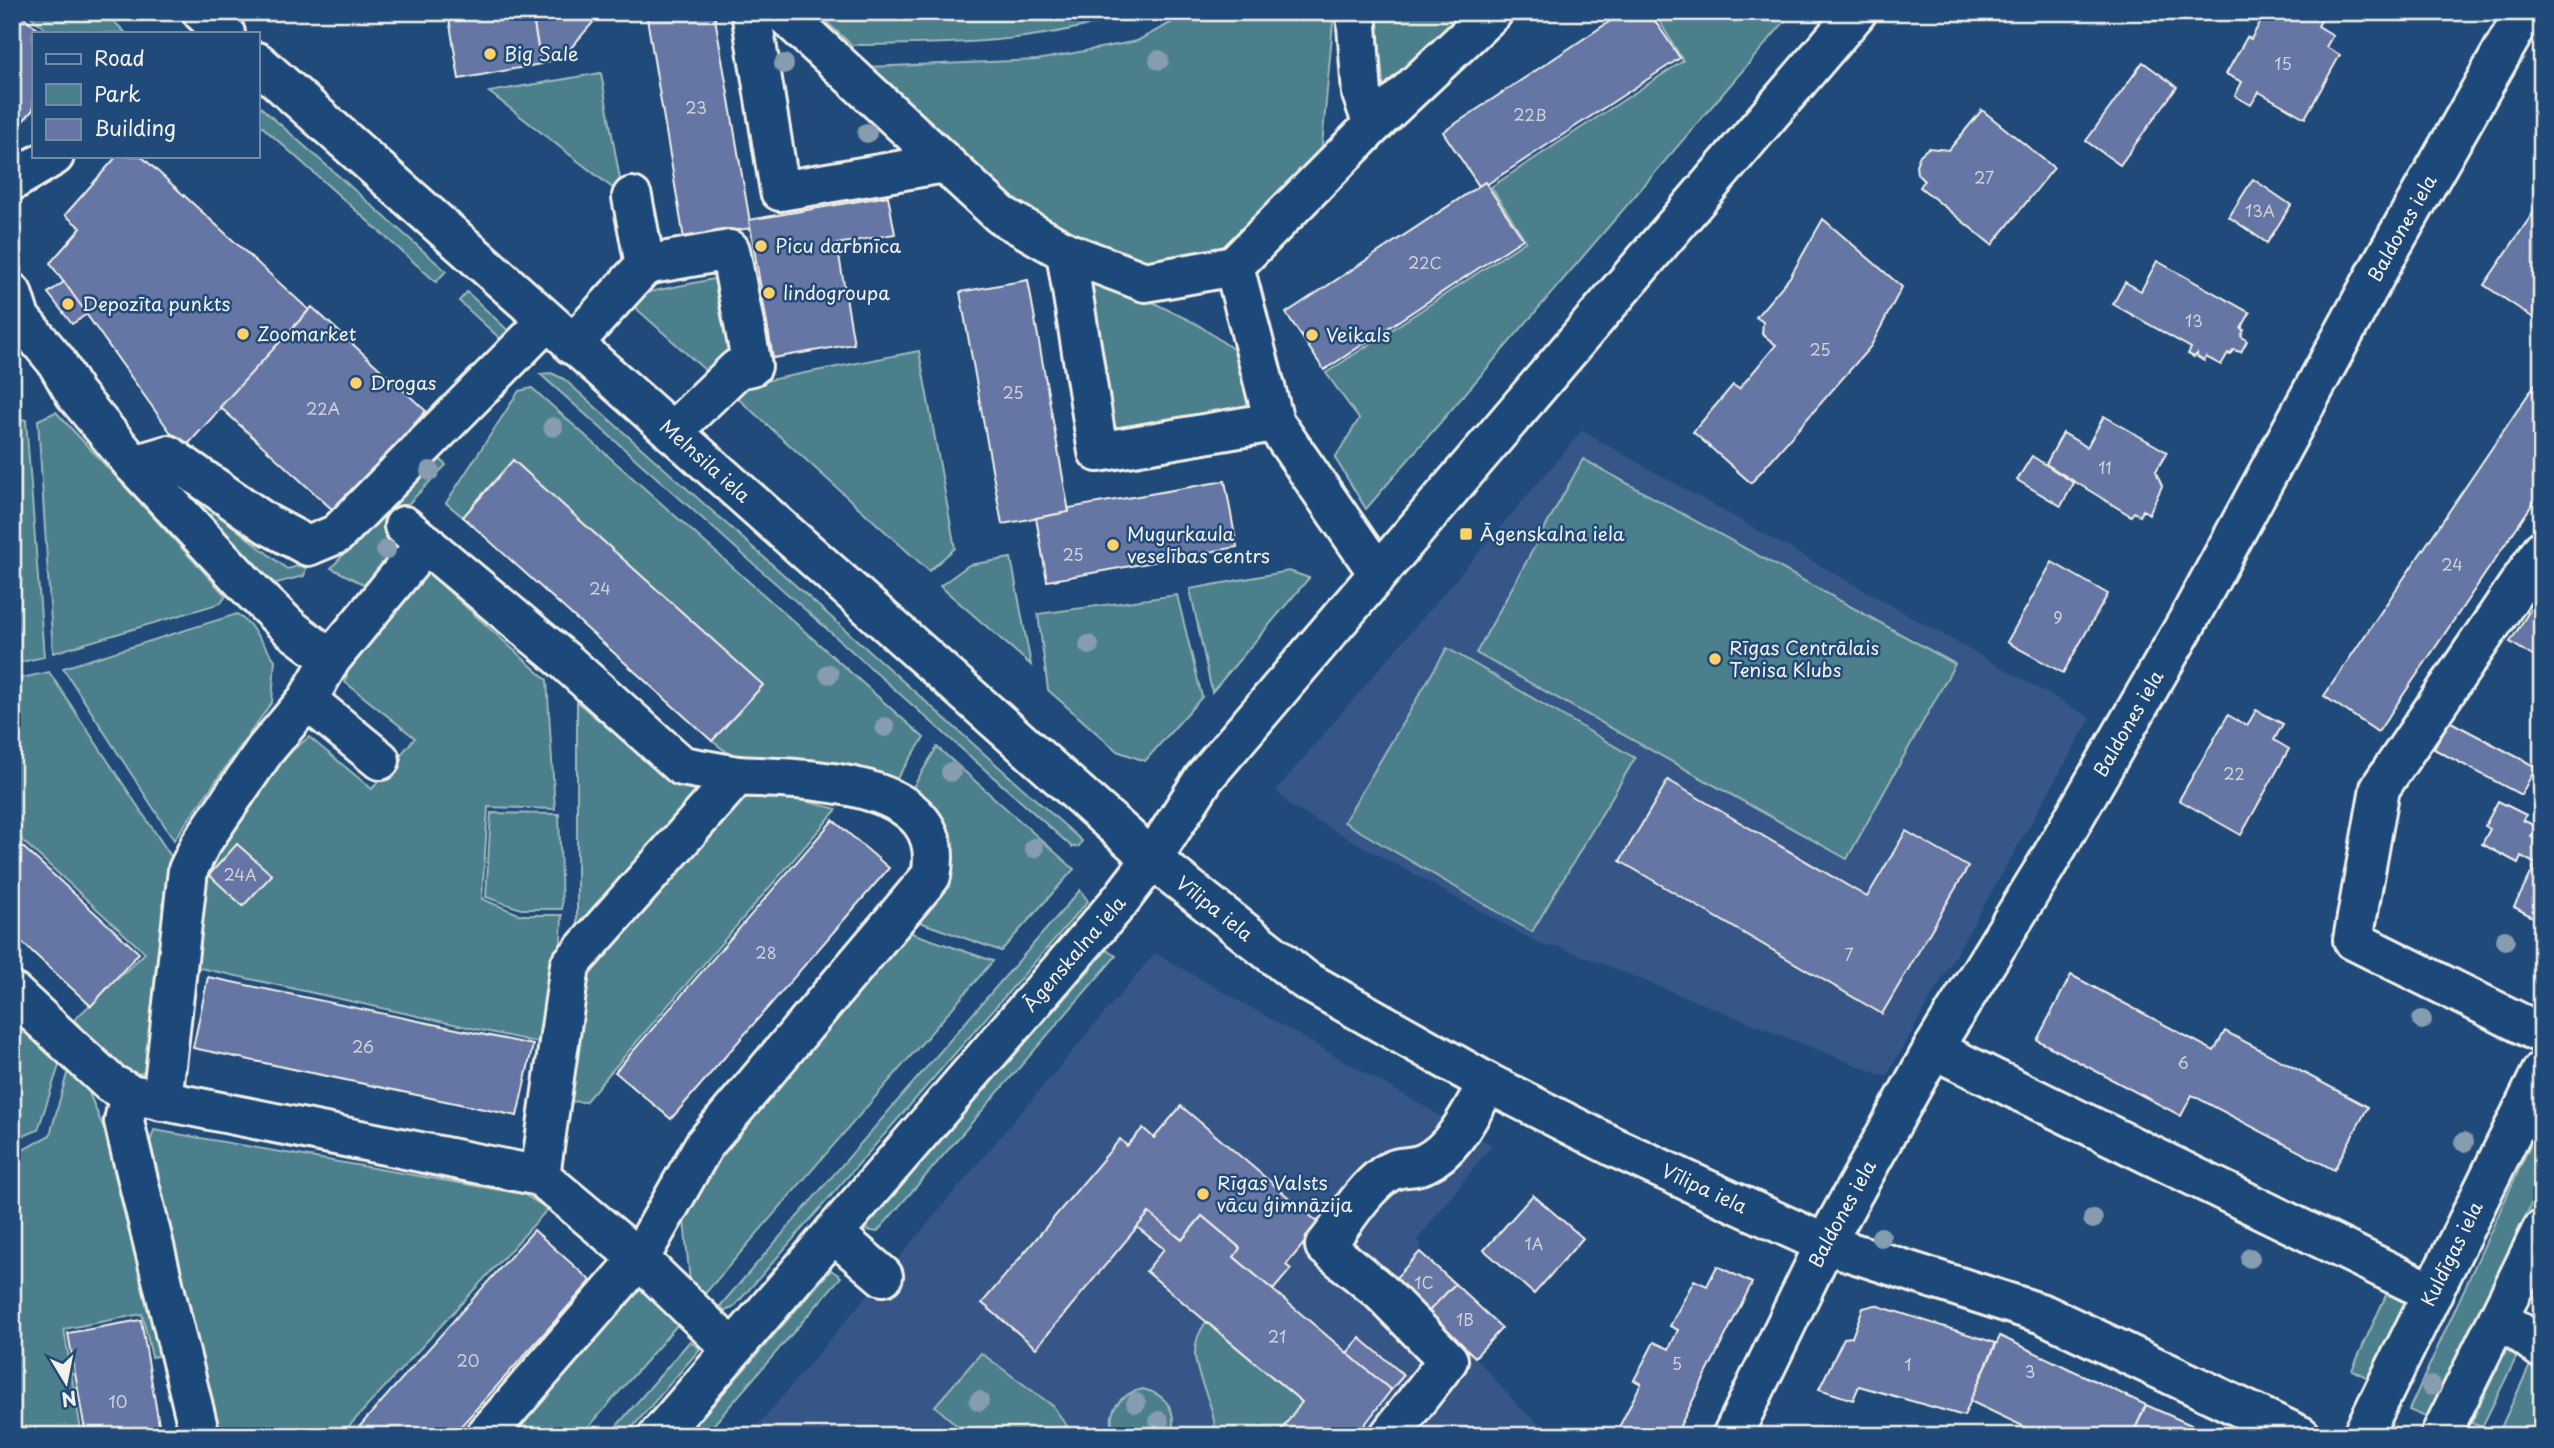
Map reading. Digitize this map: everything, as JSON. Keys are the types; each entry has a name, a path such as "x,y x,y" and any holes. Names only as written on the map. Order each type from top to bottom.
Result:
{"street":[{"path":"751,12 780,191 946,163"},
{"path":"782,12 1001,215 1066,252 1145,282 1234,267 1373,125 1493,12"},
{"path":"1356,12 1362,94 1373,125"},
{"name":"Āgenskalna iela","path":"657,1436 1119,902 1152,859 1204,778 1857,12"},
{"name":"Baldones iela","path":"1732,1436 1825,1244 1933,1049 2046,866 2186,624 2386,256 2525,12"},
{"name":"Melnsila iela","path":"259,64 1152,859"},
{"path":"12,181 51,158"},
{"path":"632,197 645,265"},
{"path":"134,465 168,455 267,524 309,547 337,534 467,404 645,265 730,250 752,366 737,369 672,432"},
{"path":"1066,252 1098,452 1275,422"},
{"path":"1234,267 1275,422 1378,573"},
{"path":"12,293 20,318 56,361 75,394 134,465 253,592 291,629 331,659"},
{"path":"200,1436 124,1121 146,1097 188,870 200,845 265,750 307,700 331,659 415,535 564,660 682,766 737,776 859,786 896,799 919,820 931,843 935,860 932,876 704,1145 639,1259 485,1436"},
{"path":"2542,550 2380,788 2354,940 2542,1034"},
{"path":"307,700 380,760"},
{"path":"540,1176 570,965 737,776"},
{"name":"Vīlipa iela","path":"1152,859 1305,979 1488,1083 1614,1147 1825,1244 2043,1314 2301,1436"},
{"path":"12,992 110,1083 146,1097 540,1176 639,1259 732,1349"},
{"path":"1933,1049 2433,1293"},
{"name":"Kuldīgas iela","path":"2362,1436 2542,1071"},
{"path":"1390,1436 1448,1360 1381,1292 1325,1246 1380,1177 1395,1166 1420,1165 1437,1157 1451,1142 1488,1083"},
{"path":"2440,1436 2542,1230"},
{"path":"833,1233 883,1276"},
{"path":"2499,1317 2542,1349"}],"shaded area":[{"path":"1582,431 2091,718 1886,1077 1557,946 1546,947 1290,806 1276,790"},
{"name":"Rīgas Valsts vācu ģimnāzija","path":"1155,953 1492,1145 1417,1240 1421,1245 1420,1252 1393,1282 1475,1357 1521,1409 1553,1436 749,1436"}],"green space":[{"path":"26,12 104,12 125,32 49,32"},
{"path":"815,12 1134,12 1100,23 1030,36 959,43 852,45"},
{"path":"1191,12 1334,12 1321,157 1232,247 1151,263 1068,236 963,162 868,67 1037,60 1137,41"},
{"path":"1377,12 1470,12 1384,98"},
{"path":"1654,12 1793,12 1366,509 1335,458 1359,419 1326,373 1526,241 1491,187 1683,61"},
{"path":"601,73 623,196 489,92"},
{"path":"259,106 446,271 436,282 259,124"},
{"path":"1073,263 1197,324 1237,352 1261,415 1101,443"},
{"path":"719,278 737,363 716,380 629,302 639,294"},
{"path":"467,292 515,337 507,345 459,301"},
{"path":"919,351 955,548 929,571 733,394 744,385"},
{"path":"551,373 564,379 1082,841 1079,846 1072,847 540,374"},
{"path":"532,388 924,738 891,787 750,769 712,741 763,685 513,460 463,517 446,503 519,391"},
{"path":"56,412 226,596 221,603 53,653 38,420"},
{"path":"12,417 26,420 44,657 12,664"},
{"path":"436,455 446,465 384,529 406,548 373,589 331,568"},
{"name":"Rīgas Centrālais Tenisa Klubs","path":"1583,459 1955,664 1847,859 1476,653"},
{"path":"174,480 287,569 307,564 304,576 269,585"},
{"path":"1011,558 1031,665 940,586 969,565"},
{"path":"425,570 547,680 555,809 488,807 482,899 521,915 562,915 560,964 549,1045 182,964 193,883 233,818 288,754 309,737 372,789 415,738 345,682 351,657"},
{"path":"1289,571 1309,578 1212,692 1190,589"},
{"path":"1177,595 1202,697 1145,761 1117,751 1048,690 1038,614"},
{"path":"237,614 249,624 275,660 272,702 174,840 63,668"},
{"path":"1447,648 1635,758 1532,932 1344,822"},
{"path":"49,672 180,870 153,1067 140,1074 115,1066 74,1020 145,953 12,831 12,680"},
{"path":"577,702 671,781 720,784 577,945"},
{"path":"937,747 1074,869 1001,951 911,919 940,886 907,797"},
{"path":"752,788 837,809 585,1102 562,1101 581,970"},
{"path":"491,813 559,814 562,909 521,909 486,897"},
{"path":"1080,890 1088,901 733,1308 725,1311 720,1306"},
{"path":"900,929 993,961 703,1296 690,1282 684,1220 701,1160"},
{"path":"1107,950 1116,956 877,1232 862,1229"},
{"path":"12,1010 62,1056 38,1130 12,1141"},
{"path":"70,1063 84,1081 112,1148 176,1352 152,1357 142,1314 64,1329 82,1436 12,1436 12,1156 50,1135"},
{"path":"2542,1119 2542,1182 2428,1418 2409,1410"},
{"path":"154,1130 523,1194 548,1209 340,1436 209,1436 146,1154"},
{"path":"831,1270 841,1277 704,1436 686,1436"},
{"path":"633,1282 678,1324 581,1436 497,1436"},
{"path":"2387,1293 2407,1304 2370,1379 2352,1370"},
{"path":"1206,1322 1302,1402 1277,1436 1215,1436 1214,1420 1196,1364 1198,1337"},
{"path":"690,1341 700,1349 625,1436 608,1436"},
{"path":"2507,1348 2518,1354 2482,1427 2471,1423"},
{"path":"981,1353 1053,1406 1074,1436 957,1436 962,1430 935,1406"},
{"path":"2532,1361 2542,1369 2542,1436 2497,1436"},
{"path":"1143,1389 1158,1395 1169,1405 1173,1419 1171,1435 1115,1436 1112,1419 1116,1405 1127,1395"}],"building":[{"path":"12,12 18,12 41,32 32,32 32,111 21,123 12,114"},
{"path":"448,12 532,12 541,64 459,79"},
{"path":"532,12 602,12 564,56 541,64"},
{"path":"646,12 714,12 751,228 684,239"},
{"path":"1624,12 1649,12 1680,58 1486,185 1485,182 1479,186 1443,132"},
{"path":"2266,12 2326,12 2318,26 2333,35 2326,47 2340,55 2305,118 2259,92 2251,105 2235,96 2242,82 2226,74 2247,37 2251,39"},
{"path":"2143,62 2177,87 2120,165 2086,141"},
{"path":"1982,110 2054,168 1992,245 1920,187 1924,181 1917,174 1916,165 1920,155 1928,148 1949,150"},
{"path":"115,158 143,158 309,310 183,450 50,263 81,228 65,215"},
{"path":"2253,179 2291,205 2267,243 2229,217"},
{"path":"1485,182 1523,239 1324,370 1286,313"},
{"path":"888,196 895,234 837,244 854,344 773,358 749,220"},
{"path":"2542,200 2542,316 2538,321 2484,285"},
{"path":"1823,219 1902,287 1871,346 1751,483 1693,432 1733,385 1739,389 1776,345 1762,334 1763,322 1756,317 1790,277"},
{"path":"2157,261 2250,313 2241,329 2244,330 2241,336 2247,341 2241,352 2233,350 2230,355 2228,353 2221,365 2206,357 2204,361 2196,356 2198,353 2194,357 2188,354 2191,348 2113,304 2125,282 2141,291"},
{"path":"1028,280 1069,512 1002,524 960,292"},
{"name":"Depozīta punkts","path":"64,282 87,314 72,324 48,293"},
{"path":"312,307 426,411 335,512 220,407"},
{"path":"2542,374 2542,490 2378,732 2324,696"},
{"path":"2104,416 2167,452 2156,471 2162,486 2149,514 2143,510 2140,516 2134,512 2131,516 2046,464 2063,433 2087,447"},
{"path":"2032,456 2074,483 2061,506 2017,480"},
{"path":"513,460 763,685 712,741 463,517"},
{"path":"1225,481 1237,547 1047,581 1036,518 1069,512 1069,508"},
{"path":"2052,562 2108,594 2063,673 2007,642"},
{"path":"2542,591 2542,662 2510,642"},
{"path":"2256,710 2283,724 2274,740 2289,749 2241,835 2179,800 2228,715 2247,726"},
{"path":"2449,721 2536,767 2521,795 2434,749"},
{"path":"1668,780 1867,897 1906,831 1968,867 1882,1014 1620,861"},
{"path":"2498,801 2526,815 2523,820 2537,827 2531,836 2542,842 2542,922 2514,907 2536,864 2521,856 2518,863 2482,844 2490,829 2485,826"},
{"path":"833,820 889,868 671,1119 615,1072"},
{"path":"12,837 139,953 91,1006 12,933"},
{"path":"237,844 272,875 243,906 209,875"},
{"path":"2071,975 2214,1051 2225,1031 2368,1107 2334,1170 2192,1095 2181,1116 2037,1040"},
{"path":"208,977 533,1045 517,1116 193,1048"},
{"path":"1181,1106 1320,1224 1286,1265 1291,1269 1273,1290 1234,1257 1240,1248 1202,1216 1182,1240 1149,1213 1036,1348 982,1303 1120,1139 1127,1146 1143,1128 1154,1138"},
{"path":"1533,1195 1583,1238 1534,1294 1484,1250"},
{"path":"1149,1213 1182,1240 1202,1216 1240,1248 1234,1257 1391,1390 1356,1436 1277,1436 1302,1402 1146,1271 1164,1249 1137,1227"},
{"path":"534,1230 591,1281 452,1436 351,1436"},
{"path":"1420,1252 1455,1284 1427,1314 1392,1282"},
{"path":"1717,1266 1752,1283 1675,1436 1615,1435 1641,1384 1634,1380 1654,1342 1669,1349 1678,1330 1670,1326 1694,1280 1707,1286"},
{"path":"1455,1284 1502,1328 1475,1357 1428,1312"},
{"path":"1875,1305 1996,1343 1964,1416 1859,1386 1853,1400 1819,1389 1844,1338 1852,1337 1863,1308"},
{"path":"141,1320 161,1436 86,1436 68,1333"},
{"path":"2000,1336 2146,1405 2132,1436 2044,1436 1970,1401"},
{"path":"1360,1338 1404,1375 1391,1390 1347,1353"},
{"path":"2146,1405 2216,1436 2132,1436"}],"place":[{"name":"Big Sale","path":"490,54"},
{"name":"Picu darbnīca","path":"761,246"},
{"name":"lindogroupa","path":"769,293"},
{"name":"Depozīta punkts","path":"68,304"},
{"name":"Zoomarket","path":"243,334"},
{"name":"Veikals","path":"1312,335"},
{"name":"Drogas","path":"356,383"},
{"name":"Āgenskalna iela","path":"1466,534"},
{"name":"Mugurkaula veselības centrs","path":"1113,545"},
{"name":"Rīgas Centrālais Tenisa Klubs","path":"1715,659"},
{"name":"Rīgas Valsts vācu ģimnāzija","path":"1203,1194"}]}
